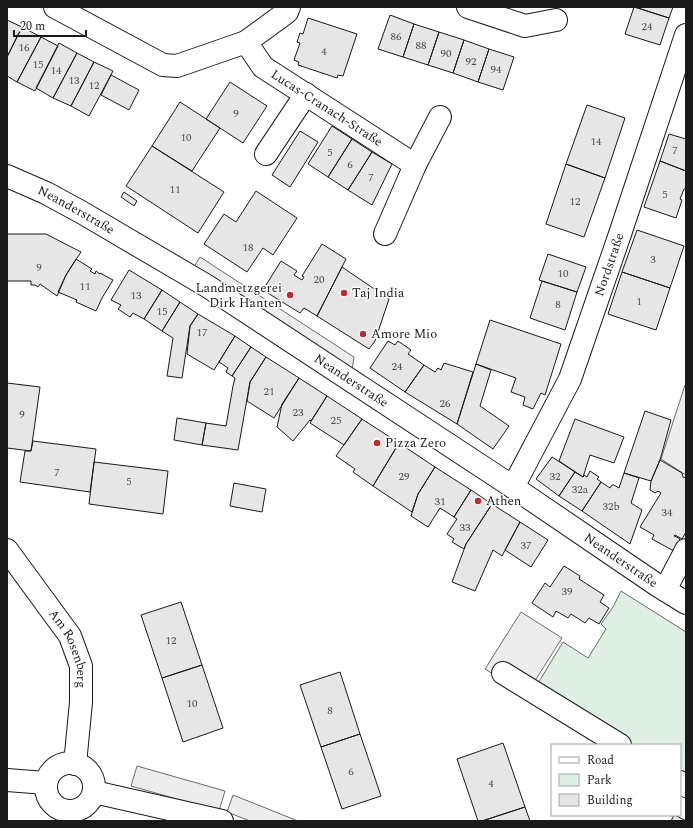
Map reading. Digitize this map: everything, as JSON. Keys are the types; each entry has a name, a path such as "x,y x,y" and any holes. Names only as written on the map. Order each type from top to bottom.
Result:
{"street":[{"path":"55,7 163,65 177,66 246,42 287,12 289,7"},
{"path":"468,7 525,26 556,20"},
{"name":"Nordstraße","path":"514,487 570,379 686,35"},
{"name":"Lucas-Cranach-Straße","path":"246,42 263,67 415,165"},
{"path":"266,154 306,94"},
{"path":"385,234 415,165 440,117"},
{"name":"Neanderstraße","path":"7,176 46,193 81,212 207,286 514,487 665,590 686,602"},
{"name":"Am Rosenberg","path":"7,550 70,636 81,666 81,702 75,764"},
{"path":"665,590 686,550"},
{"path":"503,673 618,744"},
{"path":"67,763 75,764 82,766 88,771 94,784 94,792 87,805 65,816 48,798 46,783 53,770 60,765 67,763"},
{"path":"7,780 46,783"},
{"path":"94,792 222,821"}],"green space":[{"path":"621,591 686,632 686,778 681,775 681,744 631,744 537,685 563,642 588,658 606,629 601,624 613,607"}],"shaded area":[{"path":"200,257 354,357 352,370 194,267"},
{"path":"686,385 686,475 661,459"},
{"path":"521,612 562,638 526,695 485,669"},
{"path":"137,766 225,791 219,811 131,786"},
{"path":"233,795 298,821 250,821 227,812"}],"building":[{"path":"634,7 669,18 660,45 625,34"},
{"path":"635,7 673,7 669,18"},
{"path":"390,15 414,24 403,57 378,49"},
{"path":"308,18 357,34 343,76 338,75 337,78 298,65 299,62 294,60 300,43 297,42 300,33 303,34"},
{"path":"7,20 22,27 7,57"},
{"path":"414,24 439,32 428,65 403,57"},
{"path":"22,27 41,37 17,82 7,76 7,57"},
{"path":"439,32 464,40 453,73 428,65"},
{"path":"41,37 58,46 35,91 17,82"},
{"path":"464,40 489,49 478,82 453,73"},
{"path":"59,43 77,53 53,98 36,88"},
{"path":"489,49 514,57 503,90 478,82"},
{"path":"77,53 94,62 71,106 53,98"},
{"path":"94,62 113,71 89,116 71,106"},
{"path":"111,75 139,90 129,110 101,95"},
{"path":"230,82 267,106 243,143 206,119"},
{"path":"180,102 220,128 192,171 152,146"},
{"path":"587,105 625,118 605,178 566,164"},
{"path":"332,126 352,139 328,177 308,164"},
{"path":"300,131 318,142 290,187 272,175"},
{"path":"669,134 686,139 686,171 660,161"},
{"path":"352,139 372,152 348,190 328,177"},
{"path":"152,146 224,192 198,233 126,186"},
{"path":"372,152 392,164 372,205 348,190"},
{"path":"660,161 686,171 686,189 684,189 680,199 682,200 676,218 644,207"},
{"path":"566,164 605,178 584,237 546,224"},
{"path":"256,191 297,218 273,255 263,248 247,272 204,244 224,214 236,222"},
{"path":"124,192 137,201 134,206 121,197"},
{"path":"637,230 684,246 670,288 622,272"},
{"path":"7,234 46,234 81,252 66,275 57,296 40,284 38,287 31,285 31,281 7,281"},
{"path":"322,244 346,259 317,316 304,308 300,313 263,290 281,261 297,271 294,275 302,280 304,277 302,276"},
{"path":"548,254 586,267 577,292 539,280"},
{"path":"76,259 92,269 90,271 95,274 96,271 113,280 96,311 76,302 77,300 58,292"},
{"path":"342,267 389,299 375,341 369,349 317,316"},
{"path":"129,270 162,290 144,319 133,313 130,317 118,309 121,305 111,300"},
{"path":"622,272 670,288 656,330 608,314"},
{"path":"542,281 577,292 565,330 530,318"},
{"path":"162,290 180,302 162,331 144,319"},
{"path":"180,302 198,314 190,326 182,378 167,376 173,338 162,331"},
{"path":"198,314 235,336 214,370 187,354 190,326"},
{"path":"490,320 561,344 545,395 541,393 533,409 523,405 525,397 511,392 516,378 476,364"},
{"path":"235,336 251,347 232,376 226,372 228,368 219,362"},
{"path":"388,341 395,345 398,341 411,350 408,354 424,365 405,392 370,368"},
{"path":"251,347 266,357 250,382 238,450 202,445 206,423 226,426 235,378 232,376"},
{"path":"266,357 299,378 274,418 247,401 250,382"},
{"path":"444,363 473,372 457,424 405,392 424,365 435,372 438,368 441,370"},
{"path":"476,364 491,370 480,406 509,426 493,449 457,424"},
{"path":"299,378 327,396 311,421 310,420 293,441 277,427 282,404"},
{"path":"7,383 40,387 31,451 7,448"},
{"path":"327,396 362,419 344,445 310,423"},
{"path":"645,411 671,420 660,460 651,481 624,473"},
{"path":"177,418 206,423 202,445 174,440"},
{"path":"362,419 399,443 373,486 353,472 355,469 336,456"},
{"path":"575,419 624,437 614,463 590,455 583,477 559,461"},
{"path":"33,441 96,449 90,492 20,482 25,451 31,451"},
{"path":"399,443 435,467 418,494 412,512 373,486"},
{"path":"552,457 575,472 559,496 536,479"},
{"path":"660,460 682,473 683,477 686,478 686,532 682,539 675,535 674,536 679,538 681,545 678,550 672,550 652,539 654,535 640,527 661,493 658,491 655,493 650,490 651,481"},
{"path":"94,462 168,471 163,514 89,504"},
{"path":"435,467 471,490 454,517 440,508 428,527 411,516 418,494"},
{"path":"590,471 599,477 597,479 601,482 582,511 559,496 575,472 583,477 584,475 587,477"},
{"path":"624,473 639,478 631,503 642,510 630,544 582,511 601,482 610,488 614,485 619,488"},
{"path":"234,483 266,489 262,512 230,506"},
{"path":"471,490 492,504 464,549 452,542 454,539 447,534 457,519 454,517"},
{"path":"492,504 520,522 502,556 493,550 475,591 452,582 466,544"},
{"path":"520,522 548,540 531,567 505,550"},
{"path":"564,566 580,576 579,579 604,595 600,602 609,608 599,624 589,618 585,623 571,614 568,618 556,611 553,617 532,603 545,583 550,587"},
{"path":"181,602 202,665 162,678 141,615"},
{"path":"202,665 223,728 183,742 162,678"},
{"path":"340,672 360,734 321,747 300,685"},
{"path":"360,734 381,796 342,809 321,747"},
{"path":"503,743 525,807 478,821 457,759"},
{"path":"525,807 530,821 482,821"},
{"path":"674,816 677,816 686,821 671,821"}],"place":[{"name":"Taj India","path":"344,293"},
{"name":"Landmetzgerei Dirk Hanten","path":"290,295"},
{"name":"Amore Mio","path":"363,334"},
{"name":"Pizza Zero","path":"377,443"},
{"name":"Athen","path":"478,501"}]}
